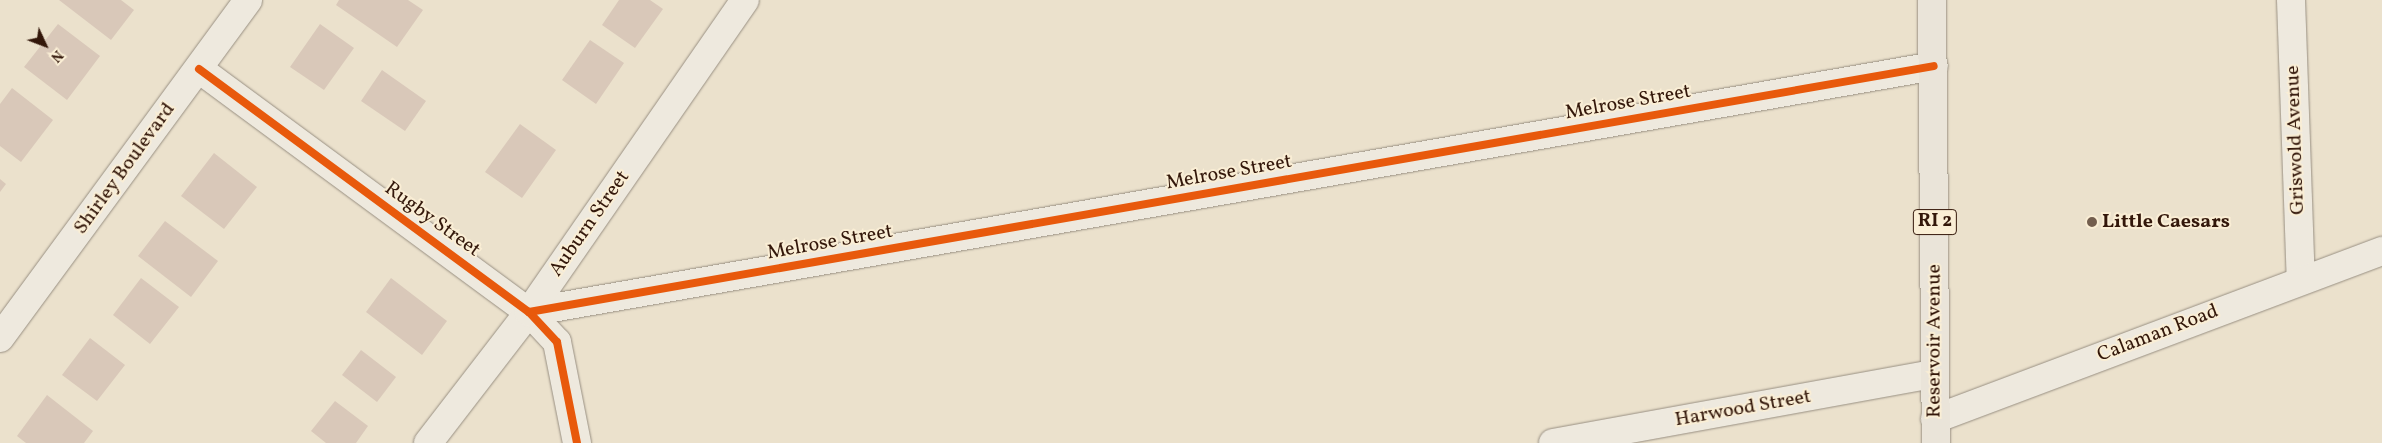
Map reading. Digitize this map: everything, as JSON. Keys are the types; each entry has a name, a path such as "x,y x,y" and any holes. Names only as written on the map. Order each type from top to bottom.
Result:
{"main road":[{"name":"Reservoir Avenue","path":"1932,0 1936,300 1933,374 1935,431"}],"street":[{"name":"Shirley Boulevard","path":"0,338 248,0"},
{"name":"Auburn Street","path":"428,443 530,312 745,0"},
{"name":"Griswold Avenue","path":"2291,0 2301,280"},
{"name":"Melrose Street","path":"530,312 1934,66"},
{"name":"Rugby Street","path":"199,69 530,312 557,342 577,443"},
{"name":"Calaman Road","path":"1935,431 2301,280 2382,251"},
{"name":"Harwood Street","path":"1553,443 1933,374"}],"building":[{"path":"59,0 121,0 134,10 111,40"},
{"path":"339,0 408,0 423,10 397,47 336,5"},
{"path":"619,0 650,0 663,9 635,48 602,25"},
{"path":"58,24 100,56 67,100 24,67"},
{"path":"320,24 354,48 324,90 290,67"},
{"path":"590,40 624,63 596,104 562,80"},
{"path":"382,70 426,101 405,131 361,101"},
{"path":"12,88 53,120 21,162 0,146 0,104"},
{"path":"520,124 556,150 522,198 485,172"},
{"path":"214,153 257,187 224,229 181,196"},
{"path":"0,179 6,184 0,192"},
{"path":"165,221 218,261 191,297 138,256"},
{"path":"141,278 179,307 150,344 113,315"},
{"path":"391,278 447,321 422,355 366,312"},
{"path":"90,338 125,365 97,401 62,375"},
{"path":"361,350 396,377 377,402 342,375"},
{"path":"47,395 93,431 84,443 26,443 17,436"},
{"path":"335,401 368,426 356,443 326,443 311,431"}],"cycle path":[{"path":"529,312 1934,66"},
{"path":"199,69 529,312 557,342 577,443"}],"place":[{"name":"Little Caesars","path":"2092,222"}]}
